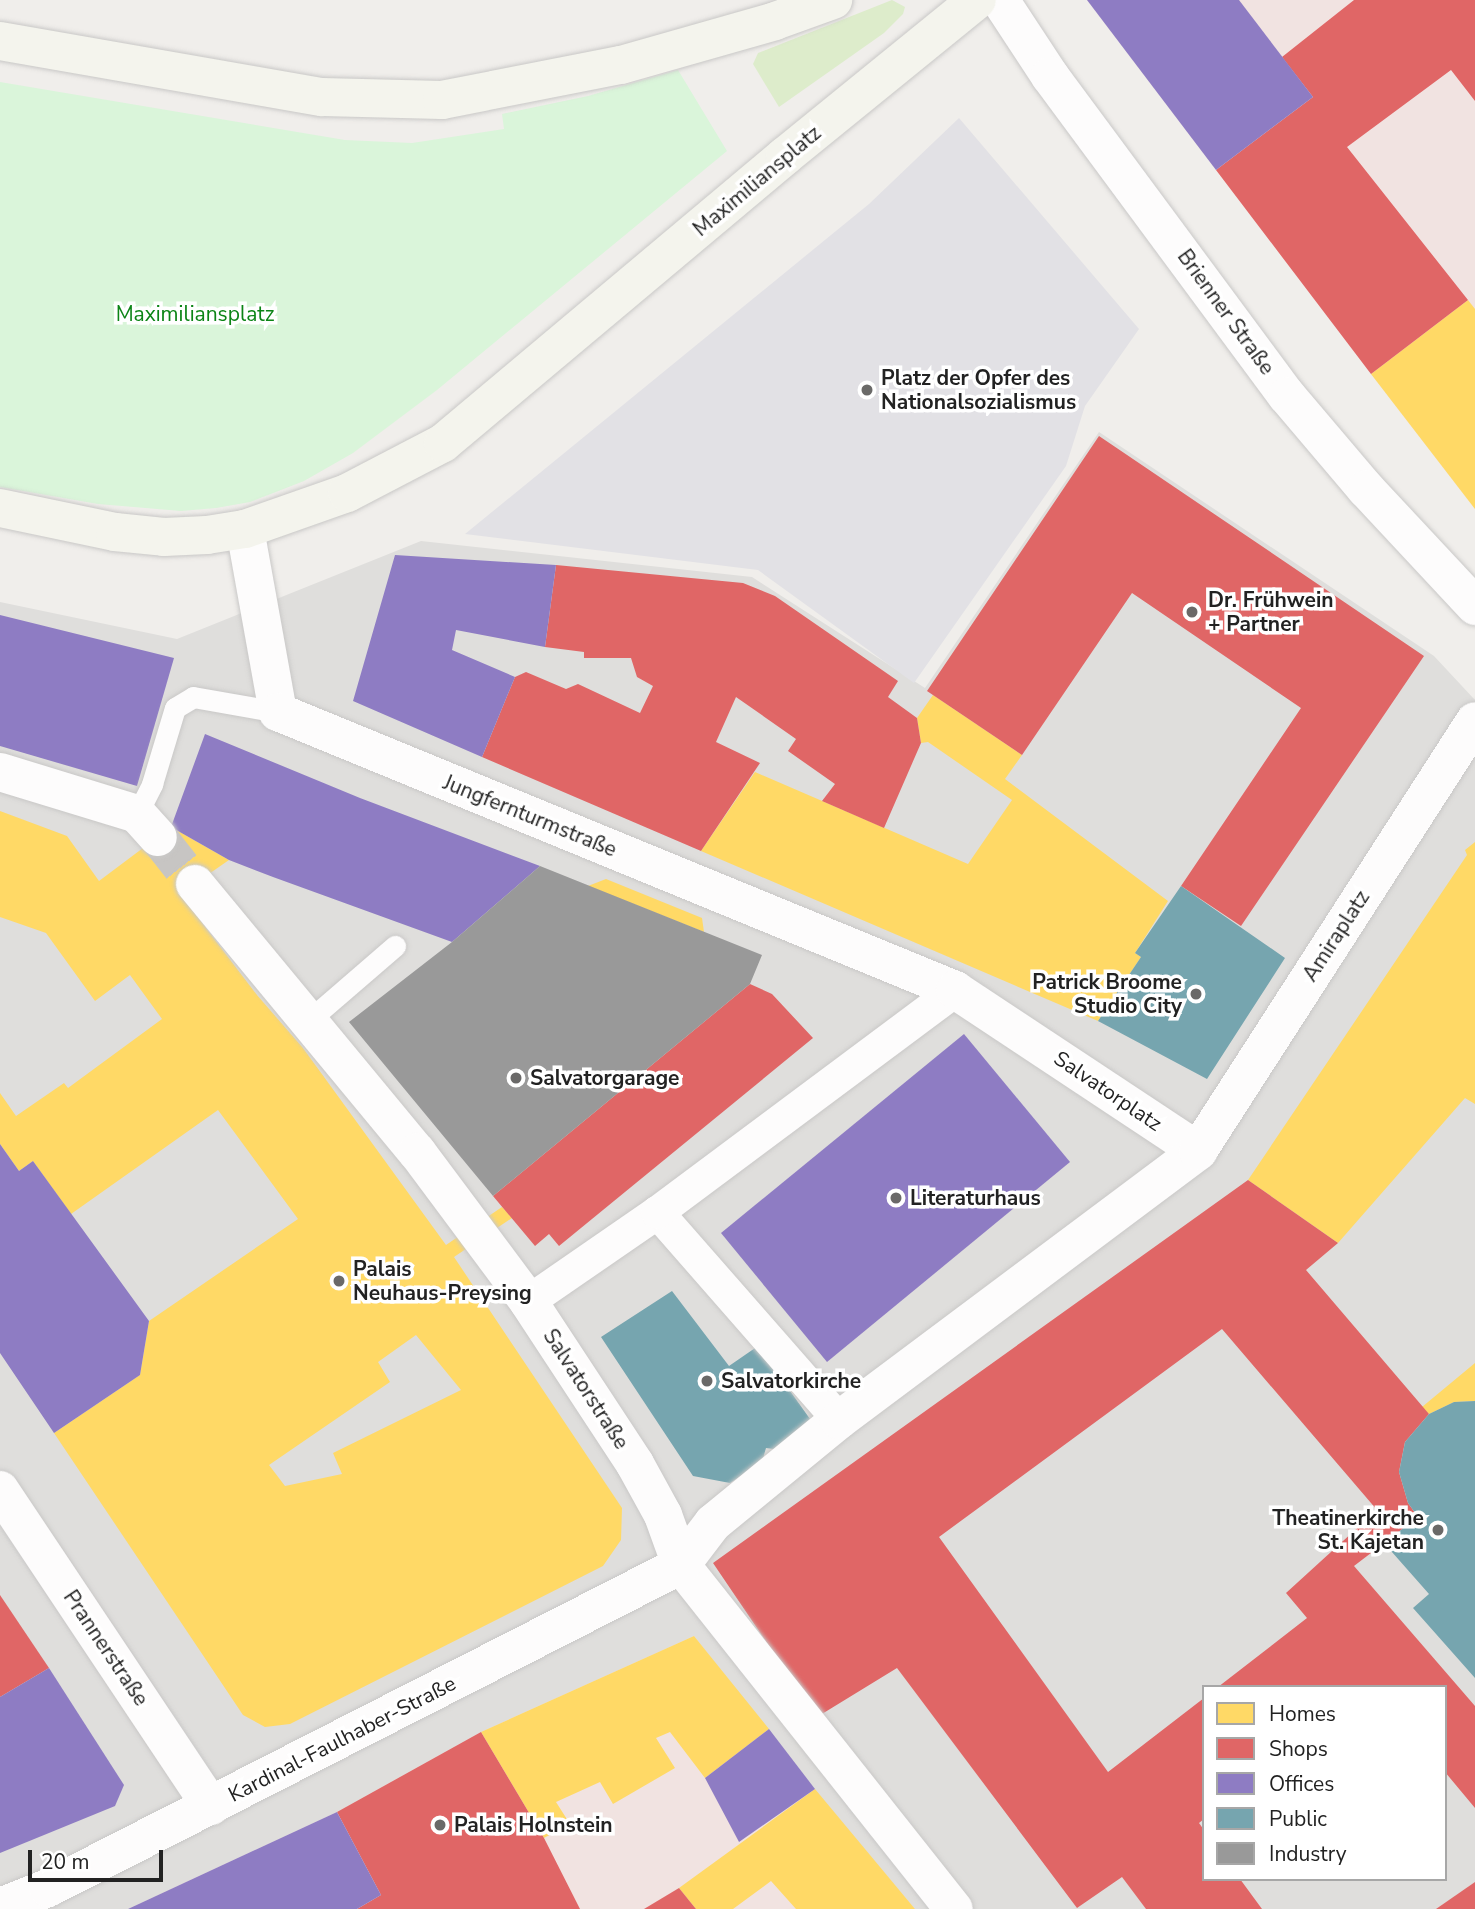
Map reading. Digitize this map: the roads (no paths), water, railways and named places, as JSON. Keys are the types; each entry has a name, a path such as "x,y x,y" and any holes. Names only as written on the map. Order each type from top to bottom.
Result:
{"main road":[{"path":"0,41 322,97 442,100 621,65 775,21 833,0"},
{"name":"Maximiliansplatz","path":"0,508 115,532 164,537 207,535 245,528 347,493 443,443 785,156 977,0"}],"street":[{"name":"Brienner Straße","path":"1000,0 1050,76 1287,396 1366,489 1475,606"},
{"path":"245,528 278,712"},
{"name":"Jungfernturmstraße","path":"278,712 956,990"},
{"name":"Amiraplatz","path":"1198,1151 1475,721"},
{"path":"0,772 148,825"},
{"name":"Salvatorstraße","path":"195,884 417,1152 528,1301 635,1464 663,1515 681,1565 954,1909"},
{"path":"528,1301 657,1212 956,990"},
{"name":"Salvatorplatz","path":"956,990 1198,1151"},
{"path":"681,1565 713,1523 839,1420 1198,1151"},
{"path":"657,1212 839,1420"},
{"name":"Prannerstraße","path":"0,1490 211,1805"},
{"name":"Kardinal-Faulhaber-Straße","path":"0,1907 48,1888 681,1565"}],"lane":[{"path":"148,825 152,784 175,708 193,697 278,712"},
{"path":"309,1021 395,946"}],"tunnel":[{"path":"158,837 195,884"}],"place":[{"name":"Platz der Opfer des Nationalsozialismus","path":"867,390"},
{"name":"Dr. Frühwein + Partner","path":"1192,612"},
{"name":"Patrick Broome Studio City","path":"1196,994"},
{"name":"Salvatorgarage","path":"516,1078"},
{"name":"Literaturhaus","path":"896,1198"},
{"name":"Palais Neuhaus-Preysing","path":"339,1281"},
{"name":"Salvatorkirche","path":"707,1381"},
{"name":"Theatinerkirche St. Kajetan","path":"1438,1530"},
{"name":"Palais Holnstein","path":"440,1825"}]}
